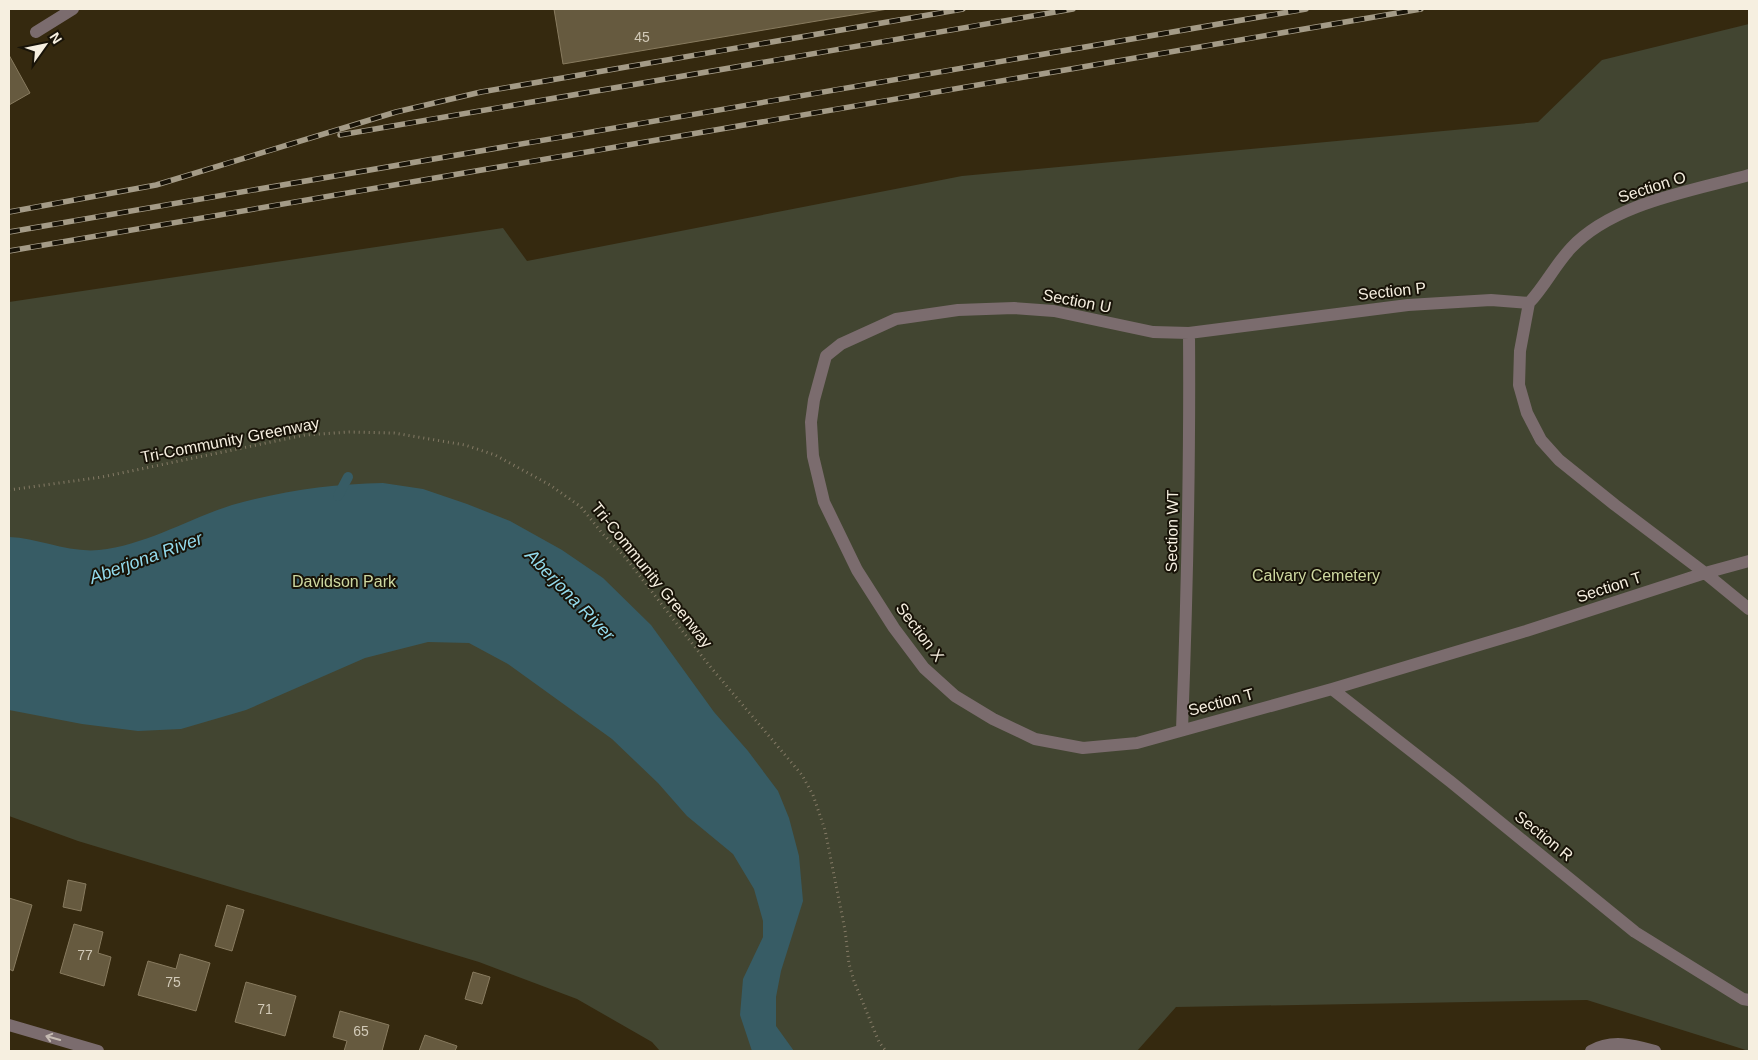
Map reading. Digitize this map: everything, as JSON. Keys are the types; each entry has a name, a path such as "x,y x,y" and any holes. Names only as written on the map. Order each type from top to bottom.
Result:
{"street":[{"path":"36,32 73,9"},
{"name":"Section O","path":"1529,303 1572,247 1600,225 1629,209 1749,175"},
{"name":"Section P","path":"1189,333 1408,304 1491,300 1529,303"},
{"path":"1529,303 1520,351 1519,385 1527,413 1541,440 1559,460 1587,483 1749,609"},
{"name":"Section U","path":"826,356 841,344 896,319 958,310 1014,308 1054,311 1153,332 1189,333"},
{"name":"Section WT","path":"1182,730 1187,600 1190,406 1189,333"},
{"name":"Section X","path":"826,356 814,400 811,422 813,456 824,502 857,570 894,628 924,668 955,696 993,719 1035,739 1083,748 1137,742 1182,730"},
{"name":"Section T","path":"1182,730 1332,689 1749,561"},
{"name":"Section R","path":"1332,689 1459,788 1635,932 1746,999"},
{"path":"9,1025 98,1051"},
{"path":"1591,1051 1602,1046 1620,1043 1655,1051"}],"path":[{"name":"Tri-Community Greenway","path":"9,490 102,477 305,435 348,432 394,433 465,445 495,455 550,485 581,507 624,557 748,713 802,775 813,795 825,830 846,930 849,964 854,981 879,1042 886,1051"}],"green space":[{"name":"Calvary Cemetery","path":"1749,24 1749,1051 1587,1000 1176,1007 1137,1051 660,1051 652,1042 577,999 479,962 78,841 9,816 9,302 503,228 527,261 962,176 1538,122 1602,60"}],"water":[{"name":"Aberjona River","path":"383,483 423,489 510,521 562,550 603,578 651,625 714,712 748,751 778,791 789,818 799,856 803,901 781,971 776,997 776,1026 794,1051 752,1051 740,1015 743,979 763,937 763,921 754,889 733,854 687,816 658,783 612,739 508,664 469,643 428,642 365,658 246,710 181,729 138,731 82,724 9,710 9,537 76,549 99,550 133,543 232,505 250,500 307,489"}],"building":[{"path":"554,9 888,9 563,64"},
{"path":"9,55 30,93 9,105"},
{"path":"68,880 86,884 81,911 63,907"},
{"path":"9,898 32,905 13,971 9,969"},
{"path":"227,905 244,910 232,951 215,946"},
{"path":"74,924 103,932 98,953 111,957 104,986 60,973"},
{"path":"180,954 210,963 196,1011 138,995 148,961 176,969"},
{"path":"473,972 490,977 482,1004 465,999"},
{"path":"246,982 296,996 285,1036 235,1022"},
{"path":"340,1011 389,1025 382,1051 344,1051 347,1041 333,1037"},
{"path":"425,1035 457,1046 455,1051 419,1051"}],"waterway":[{"path":"338,496 348,477"}],"railway":[{"path":"9,212 156,185 396,112 481,92 963,9"},
{"path":"340,135 1073,9"},
{"path":"9,232 1306,9"},
{"path":"9,251 1421,9"}],"park label":[{"name":"Davidson Park","path":"344,581"}]}
